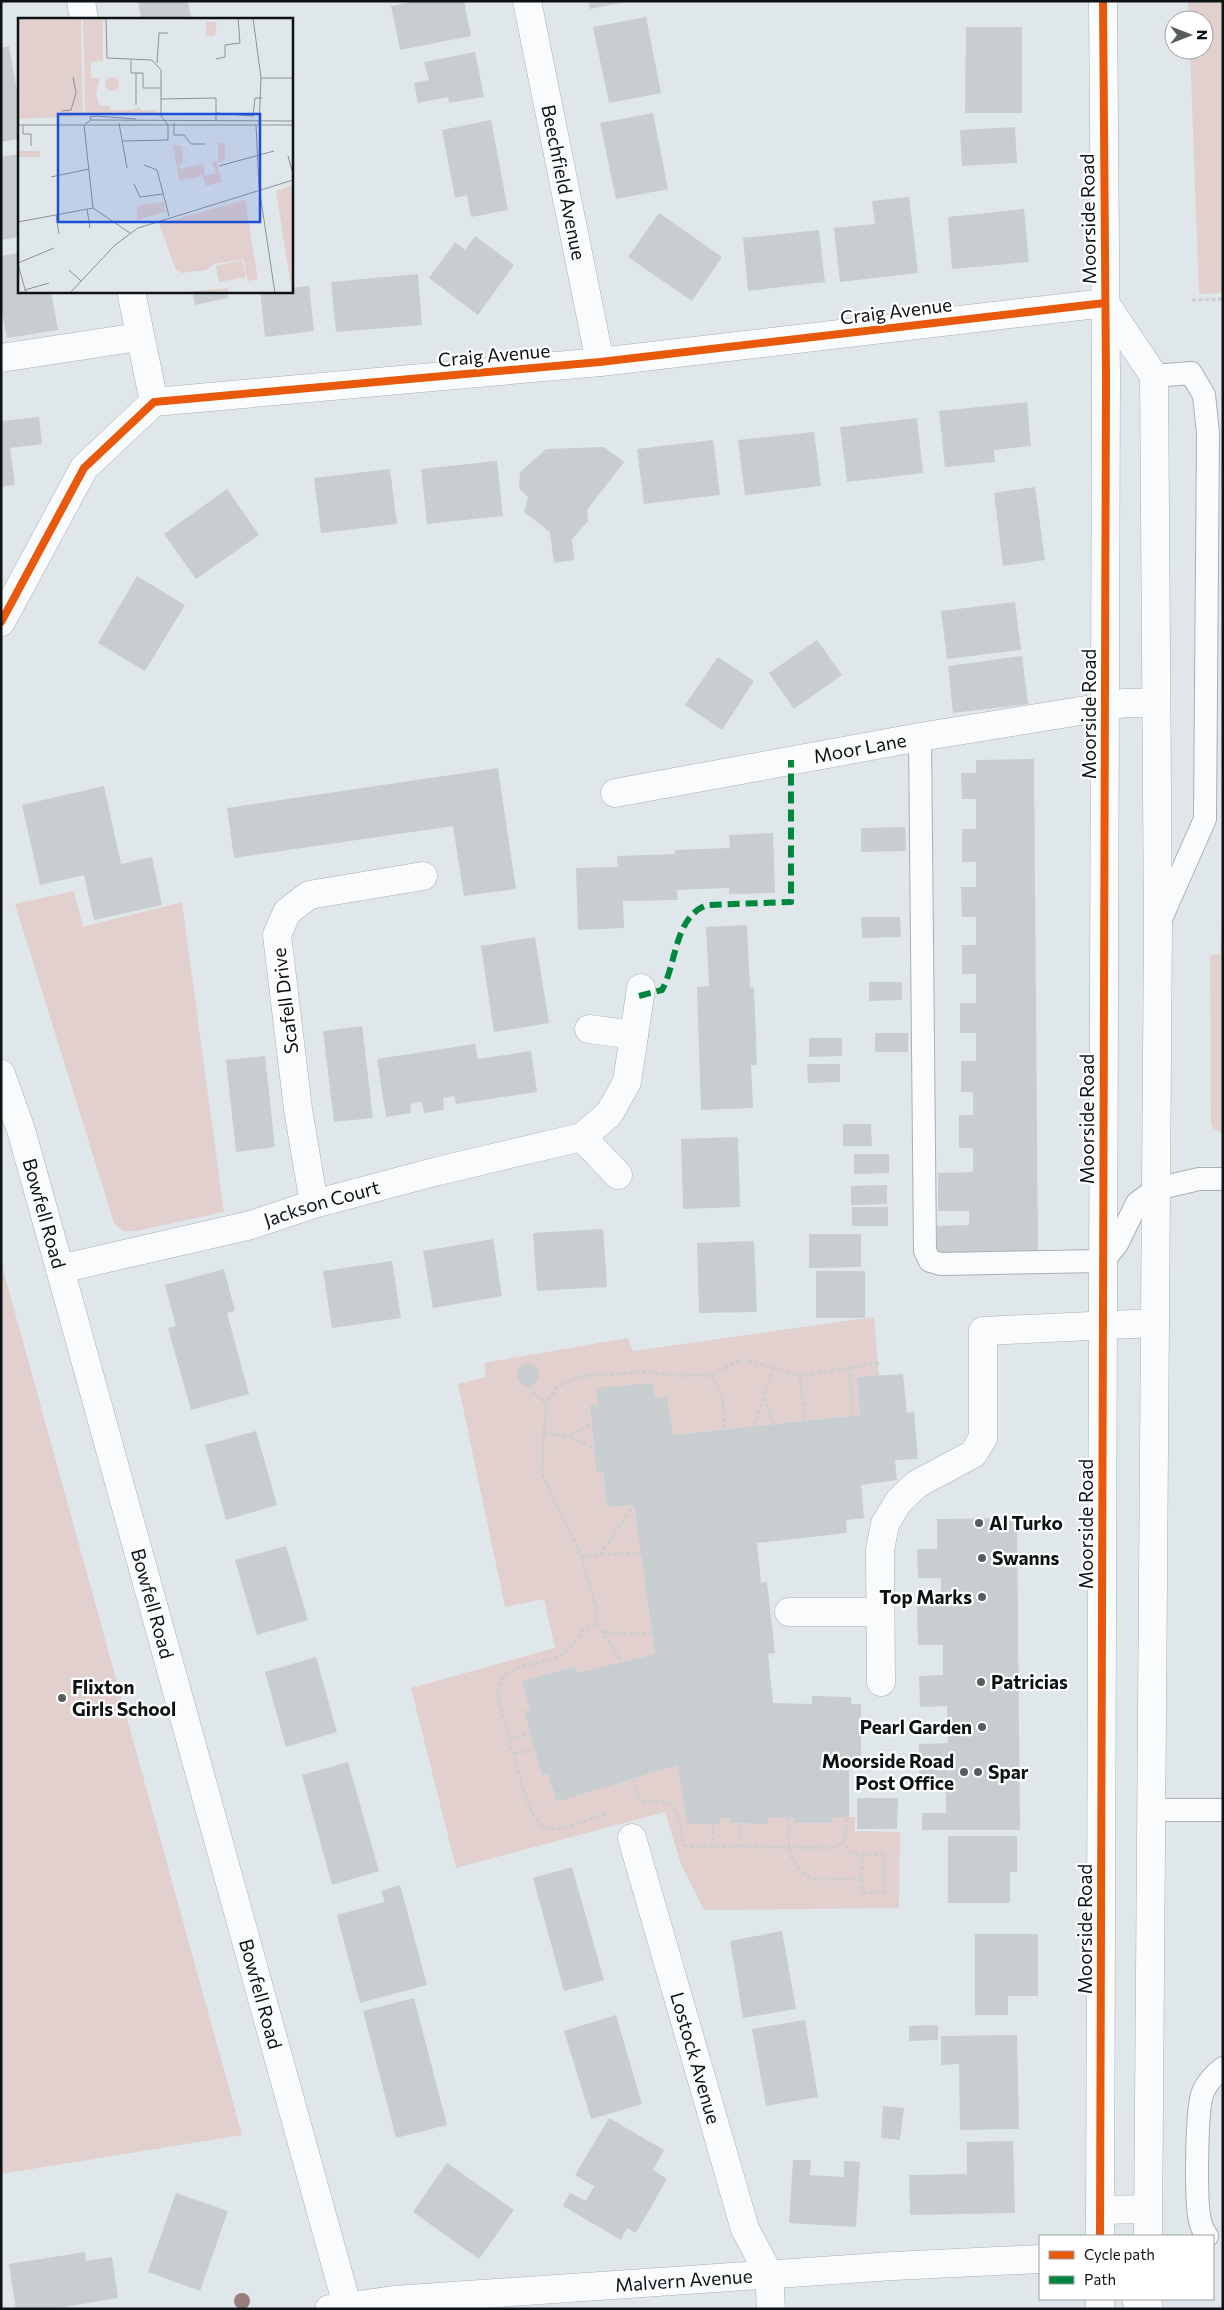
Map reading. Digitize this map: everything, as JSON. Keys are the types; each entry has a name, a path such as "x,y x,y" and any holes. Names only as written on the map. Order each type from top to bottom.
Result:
{"street":[{"path":"81,1 84,18"},
{"name":"Beechfield Avenue","path":"527,1 600,362"},
{"name":"Moorside Road","path":"1100,2235 1105,707 1103,1"},
{"path":"1,622 84,468 154,402 131,292"},
{"name":"Craig Avenue","path":"154,402 600,362 1105,303"},
{"name":"Moorside Road","path":"1105,303 1154,376"},
{"path":"1,358 139,337"},
{"path":"1148,2235 1158,927 1154,376"},
{"name":"Moor Lane","path":"615,792 920,737 1124,704 1156,703"},
{"name":"Scafell Drive","path":"314,1204 298,1109 277,934 287,912 309,895 423,876"},
{"name":"Jackson Court","path":"60,1269 251,1225 314,1204 438,1171 582,1137 609,1114 627,1082 641,988"},
{"path":"589,1030 634,1035"},
{"name":"Bowfell Road","path":"1,1074 21,1130 60,1269 341,2308"},
{"path":"582,1137 618,1175"},
{"path":"881,1682 880,1550 885,1524 899,1501 917,1484 974,1454 982,1438 982,1331 1155,1324"},
{"path":"789,1612 880,1612"},
{"name":"Lostock Avenue","path":"632,1838 745,2229 769,2274"},
{"path":"1100,2210 1148,2209"},
{"name":"Malvern Avenue","path":"341,2308 394,2300 769,2274 1039,2259"},
{"path":"769,2274 771,2309"}],"lane":[{"path":"1154,376 1191,373 1204,395 1208,433 1205,819 1158,927"},
{"path":"920,737 925,1251 930,1261 941,1264 1102,1261 1117,1244 1137,1203 1156,1189 1199,1179 1223,1179"},
{"path":"1151,1810 1223,1810"},
{"path":"1206,2235 1202,2231 1199,2214 1199,2118 1203,2092 1216,2073 1223,2068"}],"path":[{"path":"1192,300 1223,299"},
{"path":"622,1662 598,1624 596,1607 582,1556 542,1473 546,1403 558,1386 580,1376 649,1372 677,1376 711,1375 743,1359 800,1376 849,1366 879,1363"},
{"path":"849,1366 853,1416"},
{"path":"754,1426 773,1369"},
{"path":"711,1375 722,1398 725,1429"},
{"path":"800,1376 805,1420"},
{"path":"529,1386 530,1391 546,1403"},
{"path":"764,1396 774,1424"},
{"path":"570,1436 591,1423"},
{"path":"543,1434 570,1436 593,1447"},
{"path":"600,1555 634,1505"},
{"path":"582,1556 641,1552"},
{"path":"598,1624 584,1628 570,1649 558,1657 518,1668 502,1677 498,1684 498,1694 510,1739 510,1747 514,1754 532,1814 538,1824 548,1829 559,1828 614,1811"},
{"path":"603,1632 653,1635"},
{"path":"510,1739 530,1733"},
{"path":"514,1754 535,1749"},
{"path":"633,1779 641,1803"},
{"path":"632,1806 662,1800 669,1802 678,1818 685,1846 833,1848 843,1843 846,1834 846,1817"},
{"path":"789,1817 789,1847 793,1862 812,1880 862,1879"},
{"path":"713,1824 713,1847"},
{"path":"740,1824 740,1847"},
{"path":"843,1843 853,1854 862,1854 884,1854 884,1892 863,1893 862,1854"}],"shaded area":[{"path":"1188,1 1223,1 1223,293 1199,294 1190,60 1214,60 1214,10 1188,10"},
{"path":"74,891 83,927 182,902 224,1212 136,1231 123,1231 114,1223 15,904"},
{"path":"1223,897 1223,1134 1214,1129 1211,1124 1210,955 1220,954"},
{"name":"Flixton Girls School","path":"1,1262 242,2135 1,2174"},
{"path":"874,1317 879,1376 857,1377 860,1415 673,1435 667,1397 655,1398 653,1384 596,1389 597,1405 590,1405 596,1473 603,1472 607,1507 634,1505 655,1654 577,1673 575,1666 522,1681 530,1710 525,1711 542,1776 548,1774 557,1802 678,1765 720,1824 720,1818 731,1818 731,1823 767,1824 768,1817 794,1818 795,1823 832,1823 832,1817 855,1817 855,1831 900,1832 899,1908 704,1910 681,1864 665,1812 456,1868 411,1688 555,1648 544,1599 505,1607 458,1384 486,1377 484,1363 628,1338 633,1351"}],"building":[{"path":"138,1 188,1 191,18 141,18"},
{"path":"415,1 464,1 471,36 400,50 391,6"},
{"path":"588,1 624,1 625,2 590,9"},
{"path":"646,17 661,93 609,103 593,27"},
{"path":"966,27 1022,27 1022,113 965,113"},
{"path":"9,46 18,96 18,139 1,142 1,48"},
{"path":"475,52 484,97 449,103 448,97 418,103 414,83 429,80 424,62"},
{"path":"653,113 668,189 616,199 600,123"},
{"path":"491,120 508,210 471,217 467,195 455,198 442,130"},
{"path":"1015,127 1017,163 962,166 960,130"},
{"path":"18,154 18,237 1,240 1,157"},
{"path":"909,197 918,273 840,282 834,228 875,224 872,201"},
{"path":"1024,209 1029,262 952,269 948,217"},
{"path":"659,213 722,257 692,301 628,257"},
{"path":"819,230 825,282 748,291 743,238"},
{"path":"475,236 514,265 478,315 429,278 455,242 465,250"},
{"path":"18,253 18,292 51,292 58,330 7,338 1,307 1,256"},
{"path":"418,274 422,325 336,332 331,282"},
{"path":"309,286 314,331 265,337 260,292 292,292 292,288"},
{"path":"192,292 227,292 228,298 195,305"},
{"path":"1027,402 1031,446 994,450 995,462 945,467 939,411"},
{"path":"39,417 42,444 10,448 15,485 1,487 1,421"},
{"path":"917,418 923,473 847,482 840,427"},
{"path":"814,432 821,486 745,495 738,440"},
{"path":"713,440 720,495 644,504 637,449"},
{"path":"604,447 624,462 587,510 588,521 572,539 574,560 554,563 550,532 524,512 528,497 519,488 520,472 546,449"},
{"path":"497,461 503,516 427,524 421,469"},
{"path":"390,469 397,524 321,533 314,478"},
{"path":"1035,487 1045,560 1003,566 994,493"},
{"path":"227,489 259,535 196,579 164,534"},
{"path":"137,576 185,605 145,671 98,643"},
{"path":"1015,602 1021,650 947,659 941,611"},
{"path":"817,640 842,675 794,709 769,673"},
{"path":"1022,656 1028,704 953,713 948,666"},
{"path":"718,657 754,681 722,730 685,705"},
{"path":"1034,759 1038,1255 937,1256 937,1226 969,1225 969,1211 938,1211 938,1173 973,1172 973,1148 959,1148 959,1115 973,1115 973,1092 961,1092 961,1061 976,1061 976,1033 960,1033 960,1003 976,1003 976,974 962,974 962,945 976,945 976,917 962,917 961,887 976,887 976,862 962,862 962,829 976,829 976,799 962,799 961,773 976,773 976,760"},
{"path":"498,768 516,889 464,896 453,826 234,858 227,808"},
{"path":"104,786 121,864 152,857 162,905 94,920 84,875 40,885 22,805"},
{"path":"905,827 906,851 861,852 861,828"},
{"path":"773,833 775,893 729,894 729,888 677,890 678,900 623,901 624,928 578,930 576,868 618,867 617,856 675,854 675,850 730,848 729,835"},
{"path":"861,917 900,917 901,937 862,938"},
{"path":"747,925 750,988 754,987 757,1065 751,1065 753,1108 701,1110 697,987 709,986 706,927"},
{"path":"535,937 549,1023 494,1032 481,946"},
{"path":"869,982 902,982 902,1000 869,1001"},
{"path":"362,1026 373,1118 334,1122 323,1031"},
{"path":"875,1033 908,1033 908,1052 875,1052"},
{"path":"809,1038 842,1038 842,1056 809,1057"},
{"path":"475,1044 478,1059 531,1051 537,1092 456,1104 454,1096 443,1098 444,1110 424,1113 422,1102 410,1104 411,1113 386,1117 377,1059"},
{"path":"265,1056 275,1147 236,1152 226,1060"},
{"path":"807,1064 840,1064 840,1082 808,1083"},
{"path":"843,1124 871,1124 872,1146 843,1146"},
{"path":"738,1137 740,1207 683,1209 681,1139"},
{"path":"854,1154 889,1154 889,1173 854,1174"},
{"path":"887,1185 887,1204 851,1205 851,1186"},
{"path":"852,1207 888,1207 888,1226 852,1226"},
{"path":"603,1229 607,1287 537,1291 533,1233"},
{"path":"809,1234 861,1234 861,1267 809,1268"},
{"path":"493,1239 502,1296 433,1308 423,1251"},
{"path":"754,1241 757,1312 699,1313 697,1243"},
{"path":"392,1261 401,1318 332,1328 323,1271"},
{"path":"224,1269 235,1311 227,1313 249,1394 191,1410 168,1328 176,1326 165,1285"},
{"path":"816,1271 865,1271 865,1318 816,1318"},
{"path":"528,1364 536,1367 539,1375 536,1383 528,1386 520,1383 517,1375 520,1367"},
{"path":"903,1374 907,1413 914,1412 918,1459 895,1460 897,1480 861,1485 864,1518 846,1520 847,1533 757,1543 761,1583 767,1582 775,1653 768,1654 773,1703 812,1704 812,1696 851,1697 851,1704 861,1704 861,1759 849,1759 849,1817 832,1817 832,1823 794,1823 794,1818 768,1817 768,1824 731,1823 731,1818 720,1818 720,1824 687,1824 678,1765 557,1802 548,1774 542,1776 524,1711 530,1710 522,1681 575,1666 577,1673 655,1654 634,1505 607,1507 603,1472 596,1473 590,1405 597,1405 596,1388 653,1383 655,1398 667,1397 673,1435 860,1415 857,1377"},
{"path":"256,1431 277,1505 226,1520 205,1445"},
{"path":"1017,1518 1020,1830 922,1830 922,1813 946,1813 946,1778 919,1778 919,1744 948,1743 947,1706 920,1707 919,1676 943,1675 943,1645 918,1645 917,1601 941,1600 941,1578 918,1578 917,1549 937,1549 937,1519"},
{"path":"286,1546 308,1620 257,1635 235,1560"},
{"path":"316,1657 337,1732 286,1747 265,1672"},
{"path":"348,1762 379,1871 332,1885 302,1775"},
{"path":"857,1798 898,1798 897,1829 857,1829"},
{"path":"948,1836 1017,1836 1017,1872 1010,1872 1010,1903 948,1903"},
{"path":"572,1867 604,1980 564,1991 533,1878"},
{"path":"400,1885 427,1985 360,2003 337,1915 385,1902 381,1891"},
{"path":"782,1931 796,2009 743,2018 730,1941"},
{"path":"975,1934 1038,1934 1038,1996 1008,1996 1008,2015 975,2015"},
{"path":"414,1998 447,2125 396,2138 363,2011"},
{"path":"616,2015 642,2104 591,2119 564,2031"},
{"path":"805,2020 818,2097 766,2106 752,2029"},
{"path":"938,2025 938,2040 909,2041 909,2026"},
{"path":"1017,2035 1019,2129 960,2130 959,2064 941,2065 941,2036"},
{"path":"883,2106 904,2108 900,2140 881,2138"},
{"path":"609,2118 664,2150 653,2170 667,2179 636,2233 627,2228 621,2240 563,2206 570,2193 586,2201 594,2186 575,2175"},
{"path":"1013,2141 1015,2213 910,2215 909,2175 967,2174 967,2142"},
{"path":"793,2160 811,2160 810,2175 844,2177 844,2161 860,2162 856,2227 789,2223"},
{"path":"447,2163 514,2210 479,2259 413,2212"},
{"path":"176,2193 228,2211 200,2291 148,2272"},
{"path":"85,2252 86,2261 112,2257 118,2298 53,2309 16,2309 9,2264"}],"marked path":[{"path":"639,996 662,990 682,930 696,911 707,905 791,902 791,760"}],"cycle path":[{"path":"1100,2235 1106,377 1103,1"},
{"path":"1,622 84,468 154,402 600,362 1105,303"}],"place":[{"name":"Al Turko","path":"979,1523"},
{"name":"Swanns","path":"982,1558"},
{"name":"Top Marks","path":"982,1597"},
{"name":"Patricias","path":"981,1682"},
{"name":"Flixton Girls School","path":"62,1698"},
{"name":"Pearl Garden","path":"982,1727"},
{"name":"Moorside Road Post Office","path":"964,1772"},
{"name":"Spar","path":"978,1772"}]}
